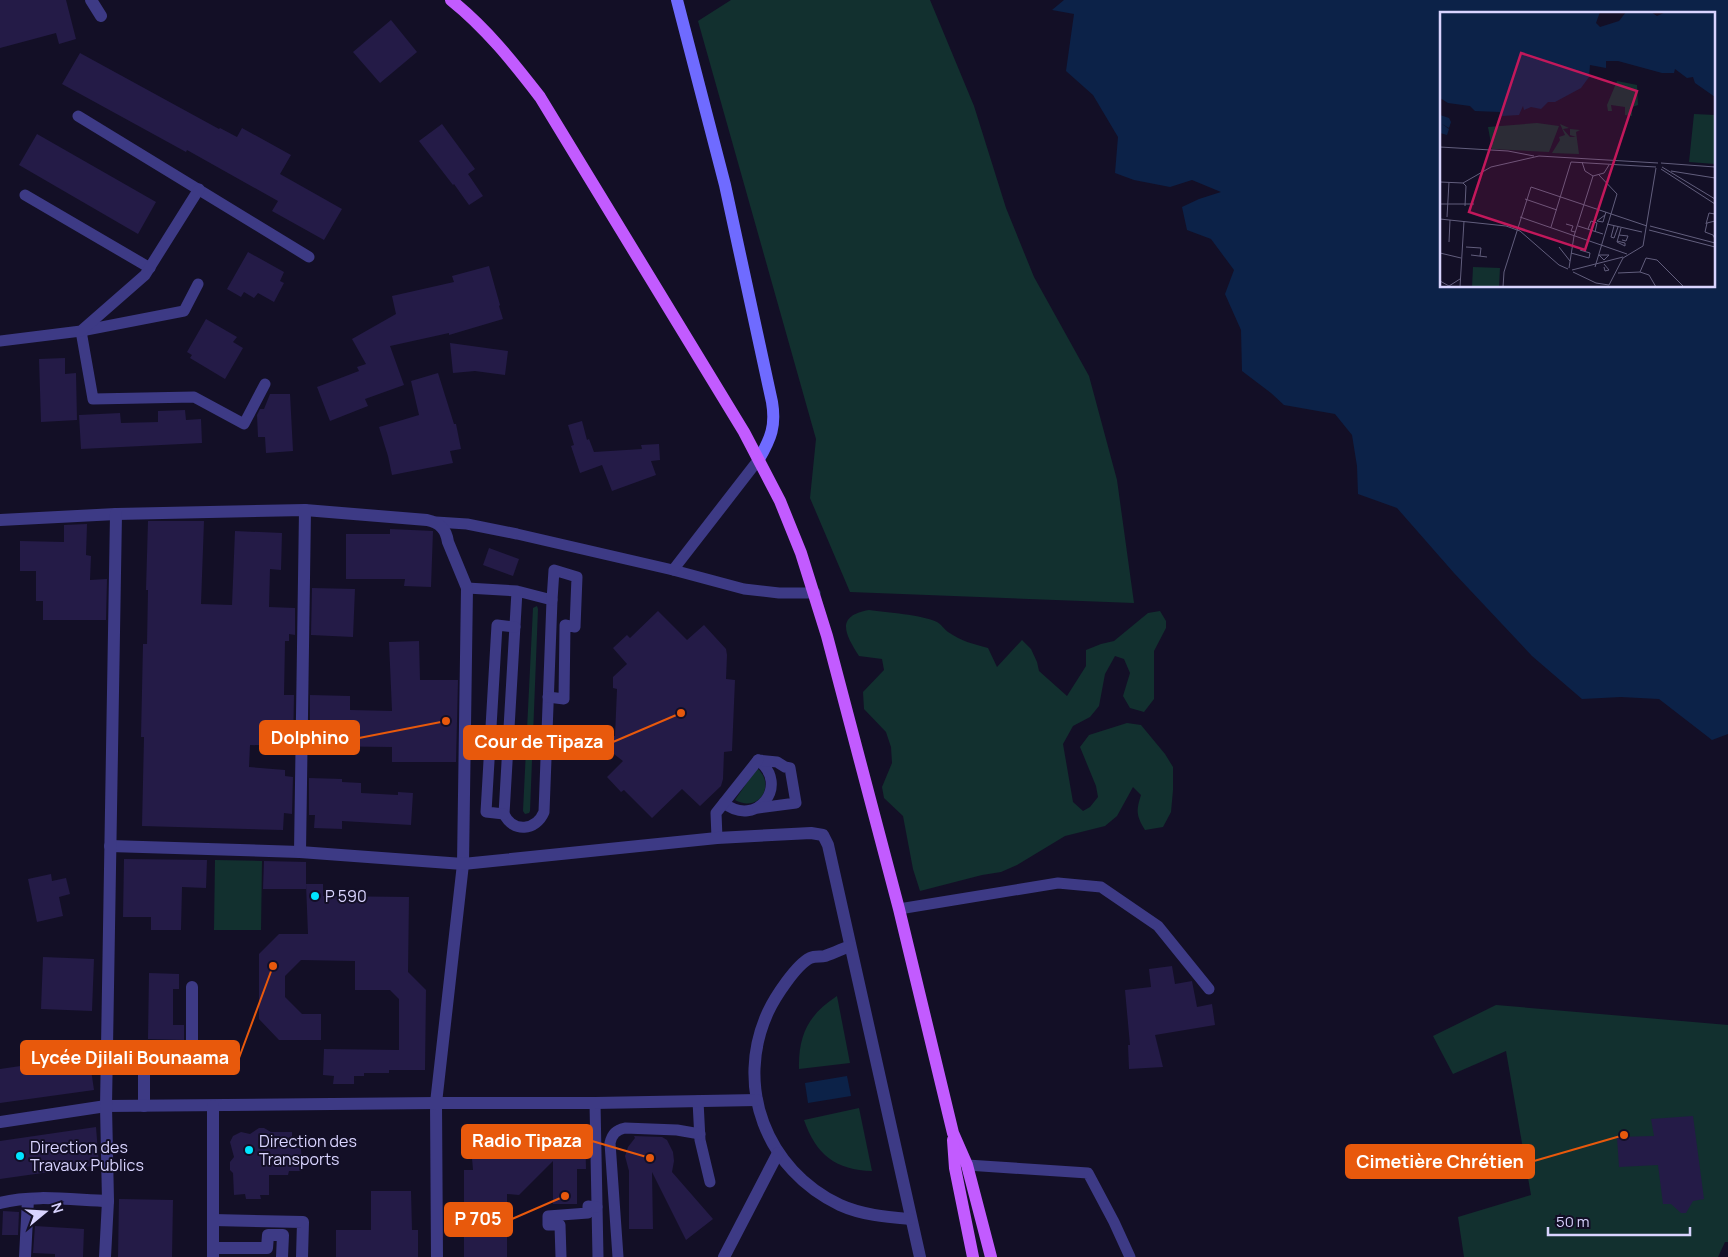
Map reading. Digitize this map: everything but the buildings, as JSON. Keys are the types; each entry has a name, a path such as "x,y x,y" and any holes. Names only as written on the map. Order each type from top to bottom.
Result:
{"main road":[{"path":"451,0 517,66 540,97 759,459 780,501 815,594 899,909 953,1133 967,1165 991,1257"},
{"path":"677,0 725,185 772,402 774,414 773,428 770,440 759,459"},
{"path":"953,1133 955,1168 973,1257"}],"street":[{"path":"91,0 101,16"},
{"path":"300,852 305,510"},
{"path":"0,520 116,514 305,510 427,520 436,522 447,535 448,542 467,588 463,864 436,1103 437,1257"},
{"path":"105,1257 108,1201 106,1106 116,514"},
{"path":"110,846 300,852 463,864 717,838 823,834 828,845 920,1257"},
{"path":"850,946 826,956 810,958 790,977 774,1000 762,1025 756,1052 754,1079 757,1100 768,1134 778,1153 796,1174 810,1186 841,1205 867,1214 910,1219"},
{"path":"144,1106 144,1058 192,1058 192,987"},
{"path":"0,1122 106,1106 595,1103 757,1100"},
{"path":"213,1106 213,1252 267,1248 268,1235 282,1235 282,1257"},
{"path":"724,1257 778,1153"},
{"path":"0,1203 28,1199 108,1201"},
{"path":"25,1257 28,1199"},
{"path":"213,1220 303,1222 302,1257"}],"lane":[{"path":"78,116 309,256"},
{"path":"81,331 146,275 199,190"},
{"path":"25,195 150,268"},
{"path":"0,341 81,331 184,311 198,284"},
{"path":"81,331 93,399 194,397 244,424 265,384"},
{"path":"673,570 759,459"},
{"path":"436,522 467,524 517,534 673,570 726,586 752,591 779,594 815,594"},
{"path":"517,592 504,814 515,826 530,827 539,822 544,812 548,696 554,570 576,577 575,627 565,625 564,699 548,696"},
{"path":"467,588 517,592 552,600"},
{"path":"504,814 486,812 497,625 515,628"},
{"path":"724,803 730,808 744,812 758,808 796,803 790,768 777,762 758,760"},
{"path":"717,838 716,813 758,760"},
{"path":"758,760 768,770 772,784 768,798 758,808"},
{"path":"899,909 1058,883 1100,887 1158,926 1209,989"},
{"path":"698,1102 701,1146 710,1182"},
{"path":"595,1103 598,1257"},
{"path":"618,1257 611,1137 615,1132 625,1128 677,1130 700,1134"},
{"path":"967,1165 1088,1173 1130,1257"},
{"path":"561,1257 560,1225 548,1225 548,1216 588,1213 588,1206 597,1206"}],"green space":[{"path":"731,0 930,0 974,106 1006,208 1034,277 1089,376 1117,480 1134,603 850,592 810,498 816,439 698,21"},
{"path":"537,606 530,811 525,814 523,811 533,608"},
{"path":"869,610 913,615 937,622 958,638 988,648 997,667 1022,640 1031,649 1039,671 1067,696 1086,666 1086,650 1114,641 1148,613 1160,611 1166,621 1166,628 1154,651 1154,699 1144,712 1130,708 1123,696 1130,673 1124,659 1115,656 1105,674 1099,706 1090,717 1073,726 1063,744 1073,802 1083,811 1090,807 1098,797 1096,786 1080,747 1089,735 1127,723 1141,725 1165,754 1173,767 1171,812 1163,827 1145,830 1138,813 1141,795 1133,787 1117,816 1105,826 1065,836 1017,865 1001,872 920,891 913,869 903,816 884,798 882,787 892,763 891,747 886,732 864,709 863,692 884,670 882,659 859,656 847,633 847,621 858,613"},
{"path":"757,768 763,775 765,782 762,796 751,803 735,800"},
{"path":"215,860 262,861 261,930 214,930"},
{"path":"837,996 850,1063 799,1069 801,1046 807,1026 819,1010"},
{"path":"1496,1005 1728,1025 1728,1242 1725,1242 1718,1257 1464,1257 1458,1217 1531,1195 1506,1051 1453,1074 1433,1036"},
{"path":"859,1108 872,1171 848,1168 829,1158 815,1143 804,1120"}],"water":[{"path":"1064,0 1728,0 1728,734 1712,740 1659,699 1621,697 1582,699 1532,656 1454,573 1397,508 1358,494 1357,466 1352,435 1335,414 1284,405 1242,371 1241,330 1225,294 1234,270 1211,239 1187,230 1182,207 1221,192 1192,180 1170,187 1134,180 1115,173 1118,137 1093,95 1066,71 1074,14 1052,10"},
{"path":"847,1076 851,1096 808,1103 805,1083"}],"place":[{"name":"Cour de Tipaza","path":"681,713"},
{"name":"Dolphino","path":"446,721"},
{"name":"P 590","path":"315,896"},
{"name":"Lycée Djilali Bounaama","path":"273,966"},
{"name":"Cimetière Chrétien","path":"1624,1135"},
{"name":"Direction des Transports","path":"249,1150"},
{"name":"Direction des Travaux Publics","path":"20,1156"},
{"name":"Radio Tipaza","path":"650,1158"},
{"name":"P 705","path":"565,1196"}]}
